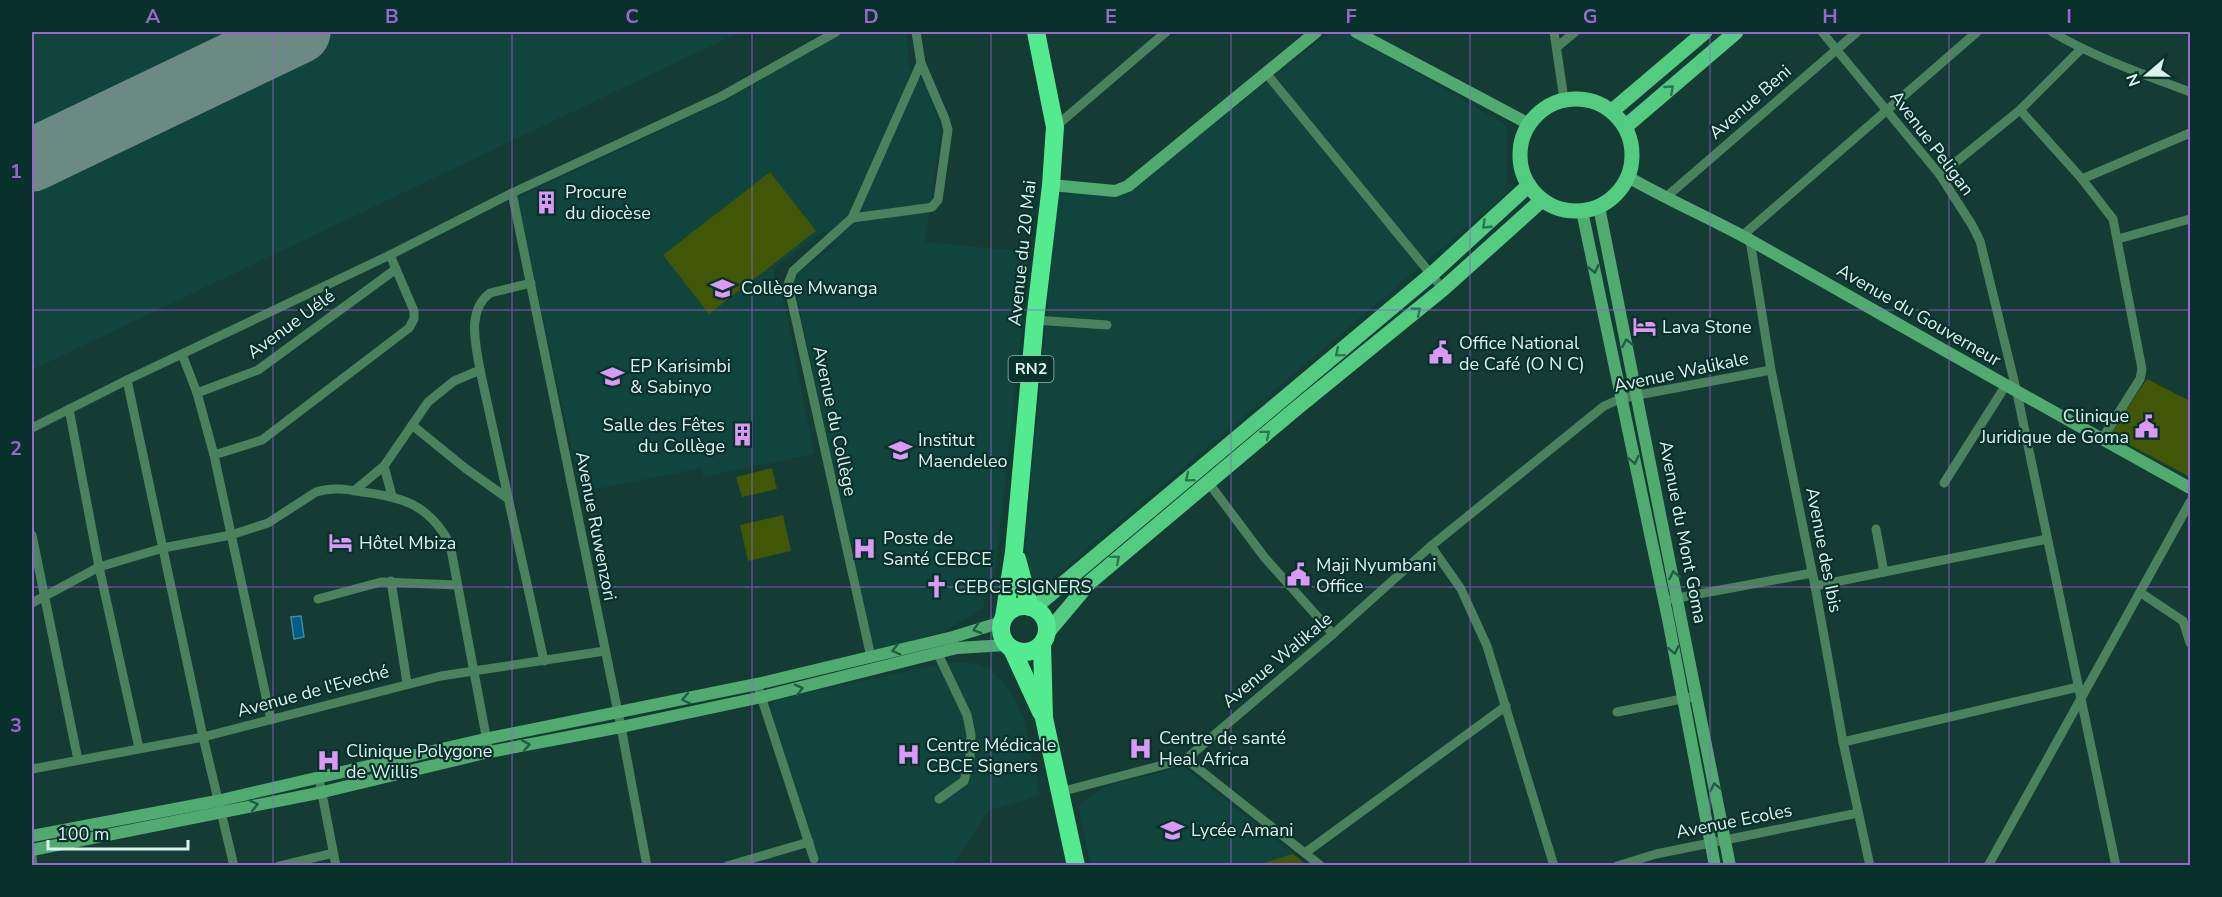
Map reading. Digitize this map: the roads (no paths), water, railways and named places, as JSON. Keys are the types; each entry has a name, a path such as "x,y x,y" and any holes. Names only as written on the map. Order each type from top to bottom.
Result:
{"highway":[{"name":"Avenue du 20 Mai","path":"1014,552 1055,127 1036,32"},
{"name":"RN2","path":"1014,552 1032,607 1045,618 1044,718 1076,866"},
{"name":"RN2","path":"1014,552 1001,634 1044,718"},
{"path":"1003,620 1018,606 1032,607"},
{"path":"1009,647 1024,653 1037,649 1045,638"}],"main road":[{"path":"1612,111 1705,32"},
{"path":"1625,127 1736,32"},
{"path":"1581,98 1598,102 1612,111 1625,127 1632,143 1632,160 1628,177 1611,200 1599,207 1568,211 1554,207 1542,200 1529,185 1522,171 1520,154 1522,138 1529,124 1551,104 1564,99 1581,98"},
{"path":"1032,607 1235,441 1432,274 1529,185"},
{"path":"1045,638 1090,582 1443,289 1542,200"}],"street":[{"path":"32,429 127,380 390,255 512,193 722,96 836,32"},
{"path":"852,218 932,207 938,200 948,130 921,63 916,32"},
{"path":"1055,127 1166,32"},
{"path":"1051,185 1122,190 1316,32"},
{"path":"1356,32 1529,124"},
{"path":"1554,32 1564,99"},
{"path":"1557,47 1575,32"},
{"name":"Avenue Peligan","path":"1822,32 1940,175 1980,241 2017,393 2116,866"},
{"name":"Avenue Beni","path":"1665,198 1857,32"},
{"path":"1746,238 1886,109 1977,32"},
{"path":"2052,32 2081,49 2190,92"},
{"path":"1940,175 2020,110 2081,49"},
{"path":"852,218 921,63"},
{"path":"1266,74 1443,289"},
{"path":"2020,110 2110,214 2118,239 2142,369 2140,379 2102,439"},
{"path":"2082,179 2190,133"},
{"name":"Avenue du Gouverneur","path":"1628,177 1746,238 2017,393 2190,488"},
{"name":"Avenue Ruwenzori","path":"512,193 621,727 646,866"},
{"name":"Avenue du Mont Goma","path":"1599,207 1730,866"},
{"path":"1582,211 1664,600 1715,866"},
{"name":"Avenue du Collège","path":"852,218 793,271 788,284 870,657"},
{"path":"2118,239 2190,219"},
{"name":"Avenue des Ibis","path":"1746,238 1815,586 1843,742 1870,866"},
{"path":"214,455 262,440 409,328 414,319 414,311 390,255"},
{"name":"Avenue Uélé","path":"197,393 258,370 396,269"},
{"path":"531,283 490,293 480,303 474,329 480,370 544,661"},
{"path":"1035,320 1107,325"},
{"path":"182,354 197,393 214,455 271,720"},
{"path":"354,490 384,466 428,402 437,393 454,381 480,370"},
{"name":"Avenue Walikale","path":"1060,792 1186,759 1333,634 1431,546 1604,406 1638,395 1771,370"},
{"path":"127,380 203,736 234,866"},
{"path":"1944,483 2006,385"},
{"path":"69,409 99,567 139,748"},
{"path":"412,425 465,468 507,498"},
{"path":"384,466 392,496"},
{"path":"1208,482 1265,558 1333,634"},
{"path":"32,603 99,567 163,548 231,535 278,518 316,492 332,488 392,496 417,506 431,517 450,544 489,752"},
{"path":"1988,866 2190,502"},
{"path":"1876,529 1884,572"},
{"path":"32,535 78,760"},
{"path":"1815,586 2047,539"},
{"path":"1431,546 1461,589 1487,646 1554,866"},
{"path":"1664,600 1812,573"},
{"path":"392,581 407,683"},
{"path":"318,599 381,582 457,585"},
{"path":"2141,593 2183,621 2190,643"},
{"path":"32,836 323,792 489,752 621,727 727,697 757,684 953,637 1003,620"},
{"path":"32,850 219,807 319,778 485,739 617,714 727,697 762,698 957,648 1009,647"},
{"name":"Avenue de l'Eveché","path":"32,769 203,736 407,683 605,651"},
{"path":"938,652 968,715 971,735 970,759 964,781 939,799"},
{"path":"757,684 814,859"},
{"path":"1843,742 2078,687"},
{"path":"1617,712 1697,696"},
{"path":"1305,853 1506,706"},
{"path":"1186,759 1321,866"},
{"path":"1695,763 1710,760"},
{"path":"319,778 336,866"},
{"name":"Avenue Ecoles","path":"1617,866 1656,854 1858,813"},
{"path":"727,866 808,842"},
{"path":"279,866 333,853"},
{"path":"32,856 33,866"}],"water":[{"path":"301,616 304,637 294,639 291,617"}],"place":[{"name":"Procure du diocèse","path":"547,202"},
{"name":"Collège Mwanga","path":"723,288"},
{"name":"Lava Stone","path":"1644,327"},
{"name":"Office National de Café (O N C)","path":"1441,353"},
{"name":"EP Karisimbi & Sabinyo","path":"612,376"},
{"name":"Clinique Juridique de Goma","path":"2147,426"},
{"name":"Salle des Fêtes du Collège","path":"743,435"},
{"name":"Institut Maendeleo","path":"900,450"},
{"name":"Hôtel Mbiza","path":"341,543"},
{"name":"Poste de Santé CEBCE","path":"865,548"},
{"name":"Maji Nyumbani Office","path":"1298,575"},
{"name":"CEBCE SIGNERS","path":"936,587"},
{"name":"Centre de santé Heal Africa","path":"1141,748"},
{"name":"Centre Médicale CBCE Signers","path":"908,755"},
{"name":"Clinique Polygone de Willis","path":"328,761"},
{"name":"Lycée Amani","path":"1173,830"}]}
